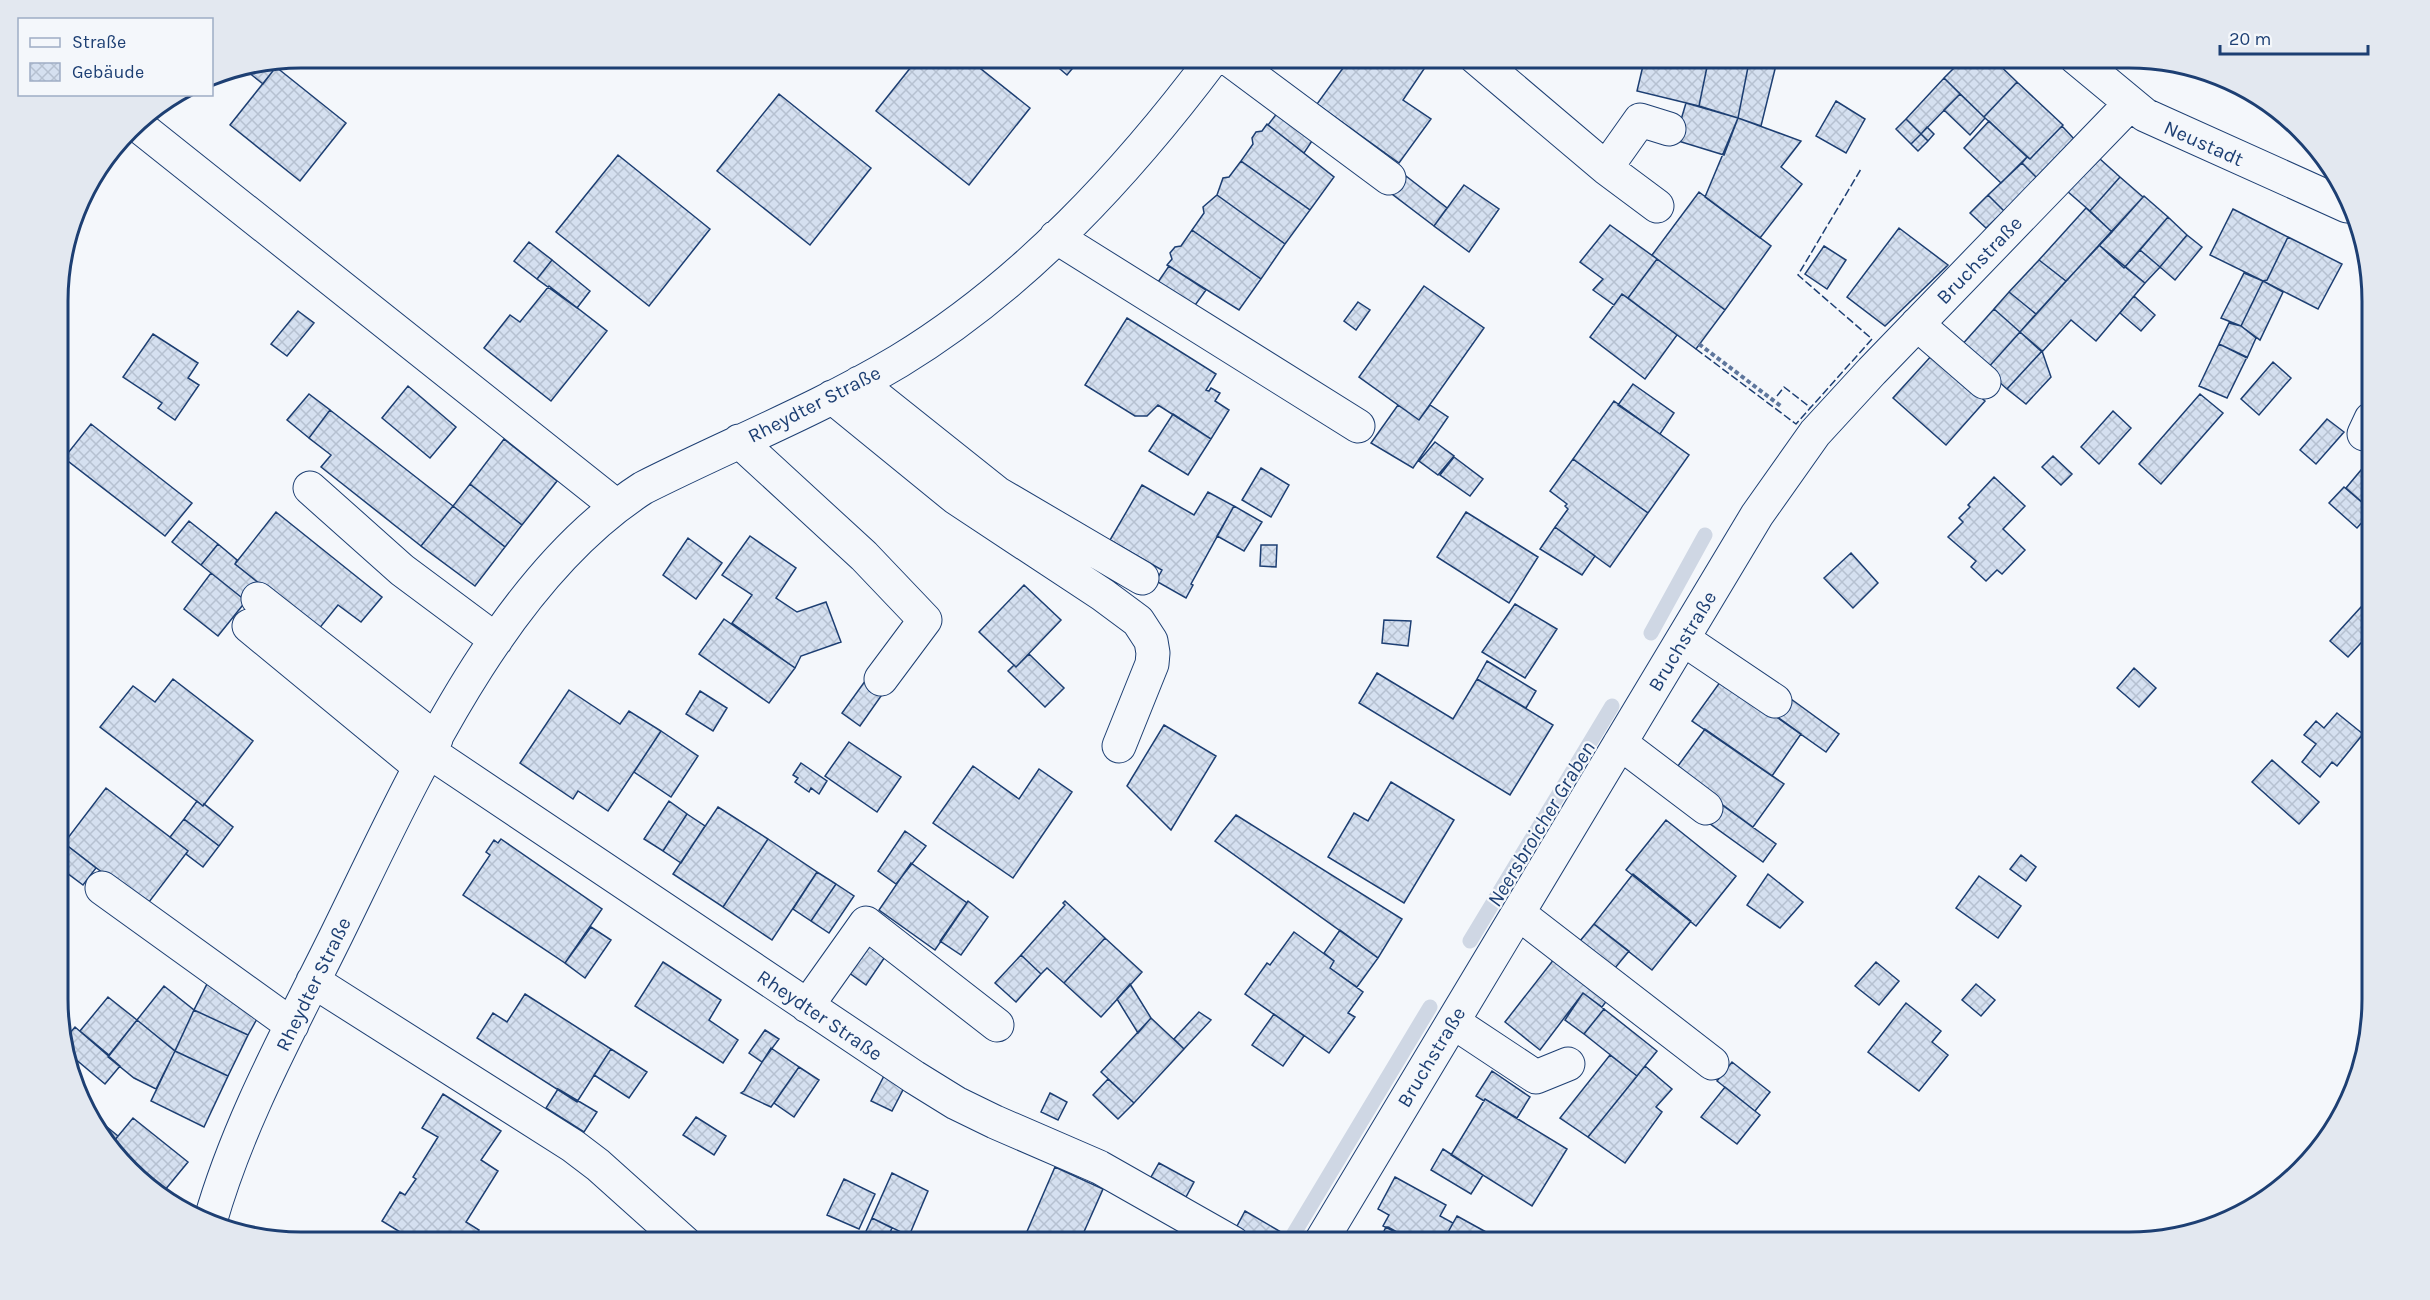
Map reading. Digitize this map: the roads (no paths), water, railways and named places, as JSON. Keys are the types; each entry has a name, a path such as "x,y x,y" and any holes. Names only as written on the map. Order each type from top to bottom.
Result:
{"street":[{"name":"Rheydter Straße","path":"212,1215 252,1111 313,981 428,752 496,640 571,547 615,506 643,488 846,390 944,331 1001,287 1094,199 1162,124 1205,68"},
{"path":"1241,68 1389,178"},
{"path":"1487,68 1606,168 1657,206"},
{"name":"Neustadt","path":"2088,68 2145,115 2341,203"},
{"name":"Bruchstraße","path":"1327,1232 1757,515 1815,433 2130,104"},
{"path":"1606,168 1640,120 1669,129"},
{"path":"143,129 615,506"},
{"path":"1056,237 1358,426"},
{"path":"1917,324 1984,382"},
{"path":"846,390 997,493 1142,578"},
{"path":"846,390 956,498 1112,601 1146,630 1151,641 1152,664 1119,746"},
{"path":"740,441 864,556 925,620 881,679"},
{"path":"310,488 402,570 496,640"},
{"path":"254,612 428,752"},
{"path":"1683,639 1775,701"},
{"path":"1620,743 1706,808"},
{"name":"Rheydter Straße","path":"428,752 807,1006 957,1103 1099,1167 1214,1232"},
{"path":"102,888 292,1025"},
{"path":"1518,913 1712,1063"},
{"path":"807,1006 866,923 997,1025"},
{"path":"313,981 565,1140 598,1165 673,1232"},
{"path":"1453,1022 1536,1077 1568,1064"}],"waterway":[{"path":"1651,633 1705,535"},
{"name":"Neersbroicher Graben","path":"1470,941 1612,706"},
{"name":"Neersbroicher Graben","path":"1295,1232 1430,1007"}]}
